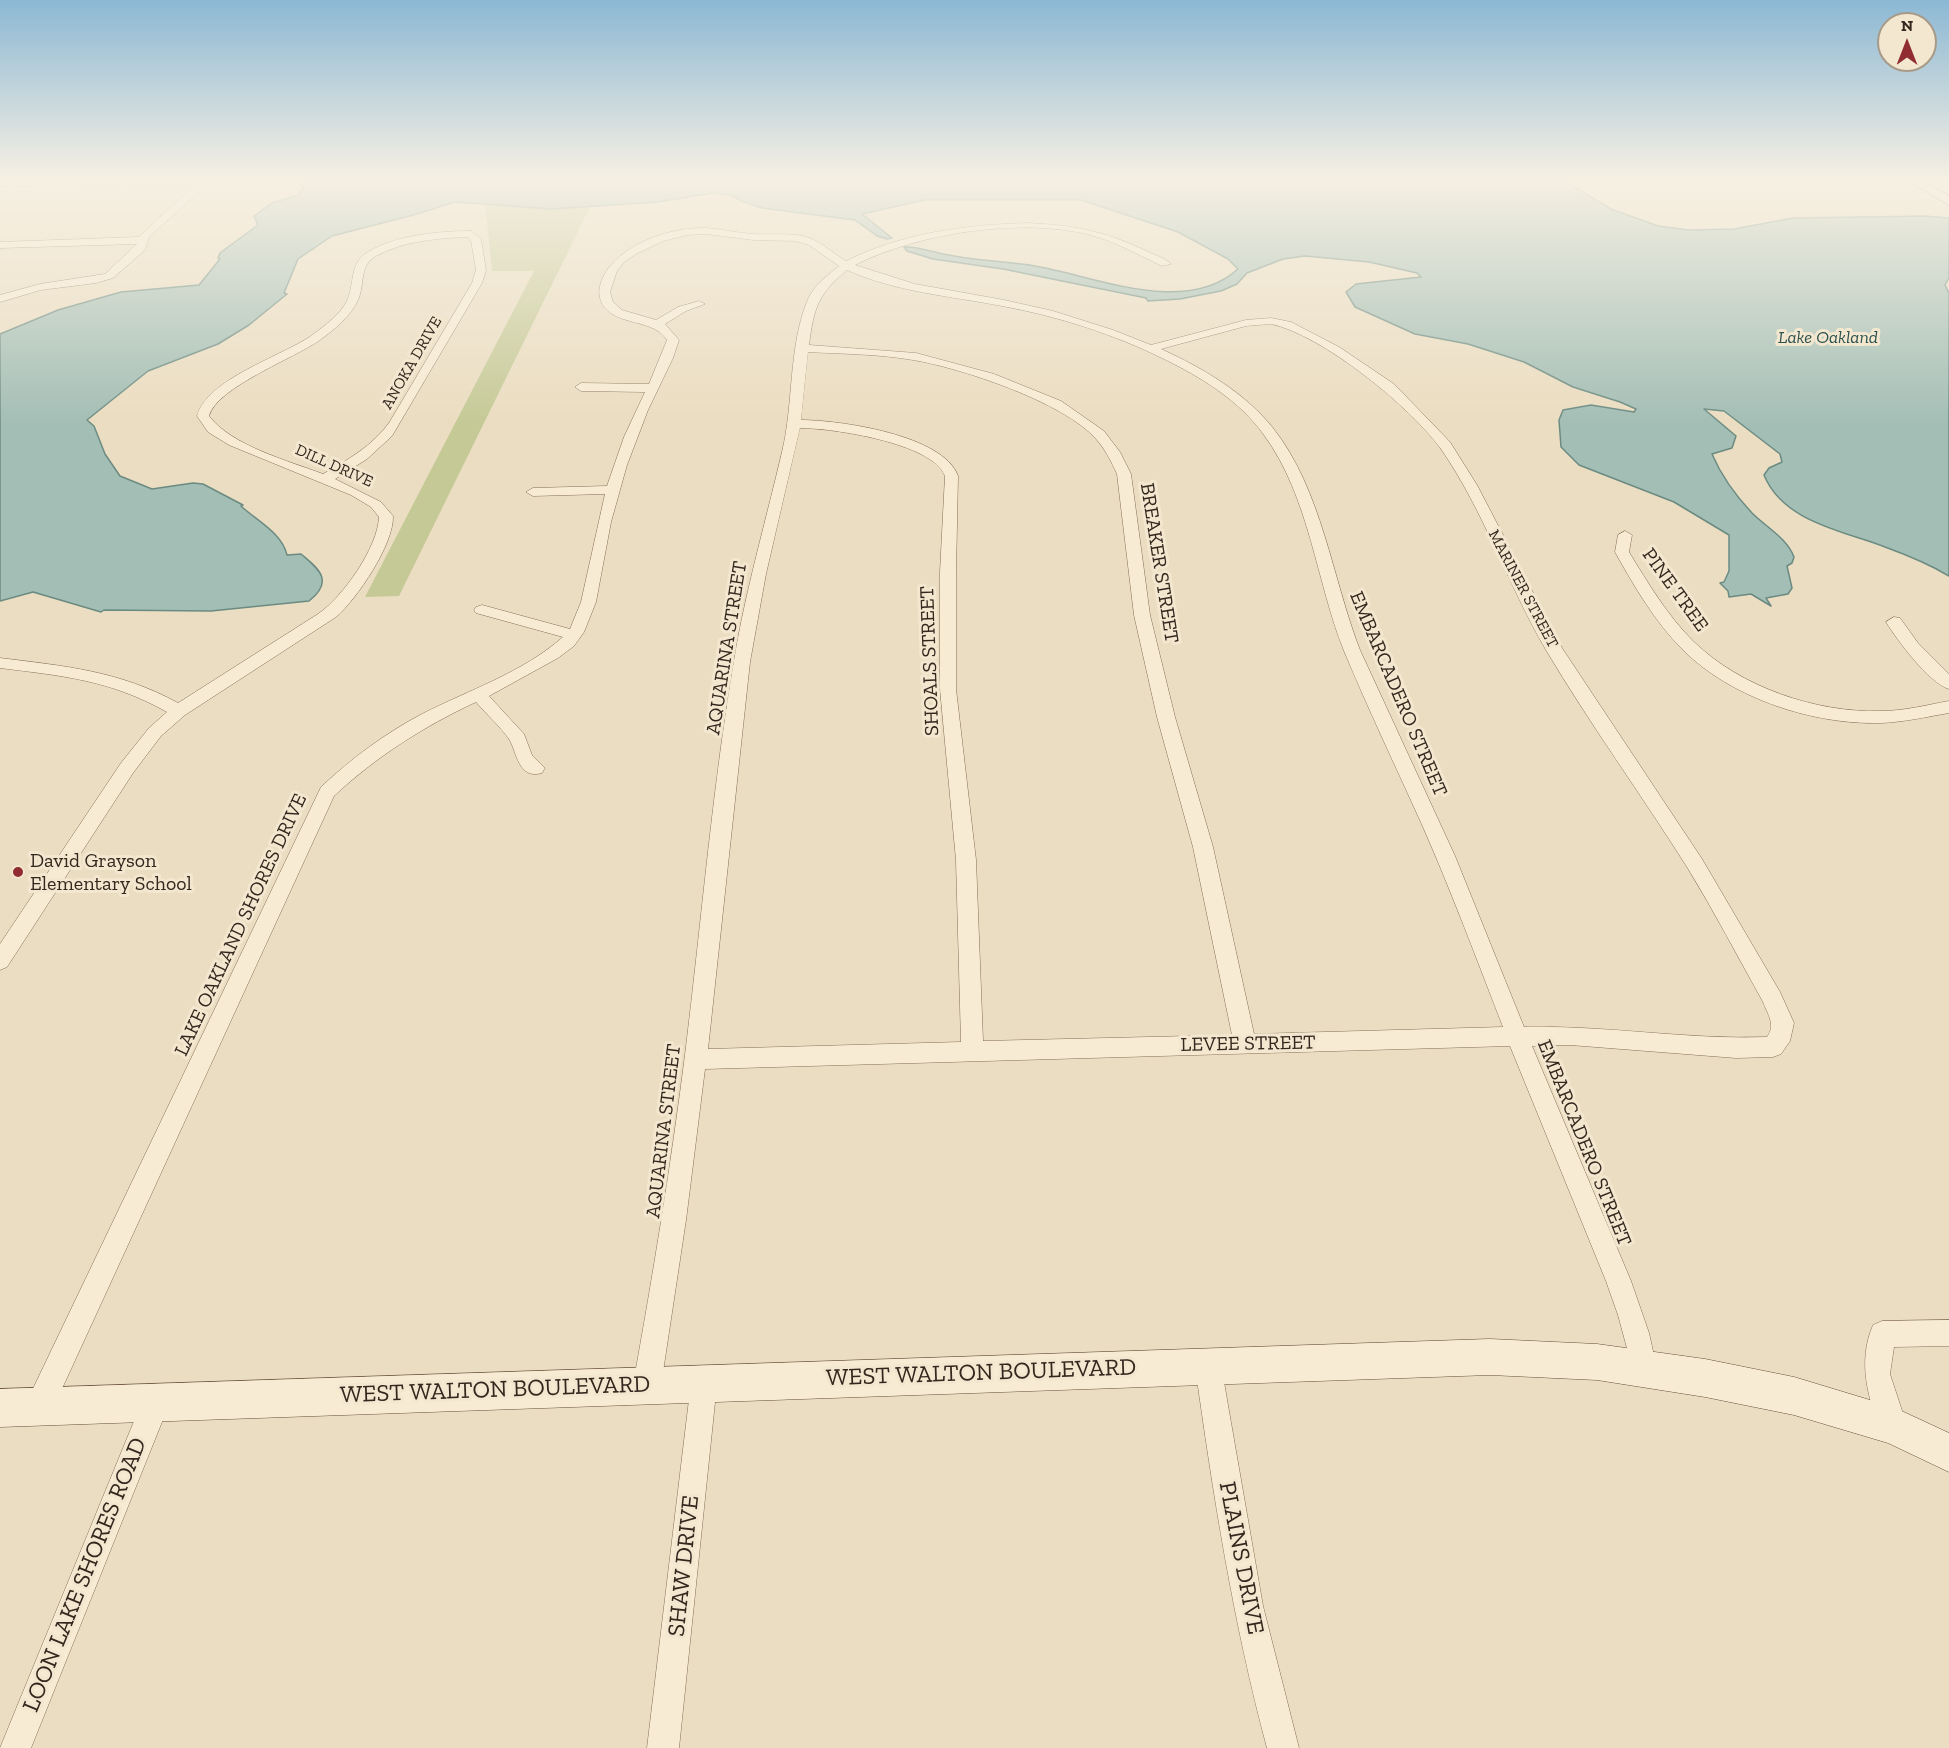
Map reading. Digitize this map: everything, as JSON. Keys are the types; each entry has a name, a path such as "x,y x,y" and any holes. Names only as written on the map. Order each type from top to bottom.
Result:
{"main road":[{"name":"WEST WALTON BOULEVARD","path":"0,1408 1490,1357 1597,1362 1705,1378 1794,1396 1893,1426 1949,1453"}],"street":[{"path":"0,299 40,287 96,280 109,276 125,262"},
{"name":"DILL DRIVE","path":"0,961 133,759 154,732 178,711 333,610 352,590 379,540 386,517 377,505 353,491 323,480 215,431 204,418 203,412 206,405 230,385 302,347 344,314 354,300 360,266 364,262"},
{"name":"ANOKA DRIVE","path":"323,480 370,452 388,436 480,275 479,262"},
{"path":"620,262 611,269 608,278 605,299 611,308 629,317 658,324 682,309 699,304"},
{"path":"840,262 846,265"},
{"name":"AQUARINA STREET","path":"647,1385 669,1257 739,684 753,599 794,424 810,313 818,289 846,265 853,262"},
{"name":"AQUARINA STREET","path":"1161,262 1166,264"},
{"name":"EMBARCADERO STREET","path":"846,265 901,285 1040,312 1106,332 1149,349 1216,385 1246,407 1269,431 1290,463 1348,642 1455,878 1518,1038 1620,1283 1638,1335 1644,1369"},
{"name":"MARINER STREET","path":"1149,349 1246,323 1271,321 1287,324 1335,350 1390,387 1445,445 1470,485 1554,649 1695,864 1772,998 1783,1023"},
{"name":"LAKE OAKLAND SHORES DRIVE","path":"39,1407 327,792 360,761 385,743 555,652 580,626 613,490 640,413 673,340 669,330 658,324"},
{"name":"BREAKER STREET","path":"804,348 916,357 990,377 1057,404 1099,434 1113,452 1124,474 1142,615 1166,717 1203,847 1245,1044"},
{"path":"581,387 652,388"},
{"name":"SHOALS STREET","path":"794,424 842,427 889,438 945,464 950,472 953,485 948,572 948,689 966,860 972,1052"},
{"path":"533,492 613,490"},
{"name":"PINE TREE","path":"1624,535 1622,552 1659,609 1697,655 1763,693 1844,715 1872,718 1949,707"},
{"path":"482,610 573,635"},
{"path":"1894,622 1900,634 1917,653 1949,683"},
{"path":"0,663 83,674 132,687 178,711"},
{"path":"478,694 518,738 524,758 536,768"},
{"name":"LEVEE STREET","path":"695,1059 1570,1035 1736,1048 1773,1047 1782,1034 1783,1023"},
{"path":"1893,1426 1877,1374 1882,1334 1949,1333"},
{"name":"PLAINS DRIVE","path":"1208,1365 1237,1556 1271,1707 1283,1748"},
{"name":"SHAW DRIVE","path":"663,1748 704,1383"},
{"name":"LOON LAKE SHORES ROAD","path":"15,1748 156,1402"}],"green space":[{"path":"491,262 563,262 399,596 365,597 534,271 492,271"}],"water":[{"name":"Lake Oakland","path":"218,262 297,262 284,293 287,294 249,325 218,344 148,371 87,420 94,426 105,454 120,476 152,489 193,483 203,484 243,505 241,506 280,540 287,555 301,554 317,569 321,574 321,587 309,601 211,611 104,610 101,612 33,592 0,601 0,334 58,310 121,292 199,285"},
{"name":"Lake Oakland","path":"951,262 1014,263 1112,284 1166,292 1192,290 1217,283 1238,269 1231,262 1276,262 1247,273 1237,284 1221,291 1180,299 1148,301 1146,298 1003,269"},
{"name":"Lake Oakland","path":"1364,262 1949,262 1949,278 1945,285 1949,293 1949,576 1910,557 1816,523 1785,504 1773,491 1764,475 1769,468 1782,462 1780,454 1724,411 1704,409 1736,436 1732,448 1712,454 1724,477 1752,513 1776,533 1794,557 1792,563 1787,566 1792,588 1788,594 1766,598 1771,606 1751,594 1729,597 1728,591 1720,583 1724,582 1729,571 1729,535 1674,502 1579,465 1561,447 1559,420 1563,410 1591,405 1634,412 1636,409 1573,387 1524,362 1468,344 1415,334 1355,307 1346,292 1356,284 1421,277 1417,273"}],"place":[{"name":"David Grayson Elementary School","path":"18,872"}]}
